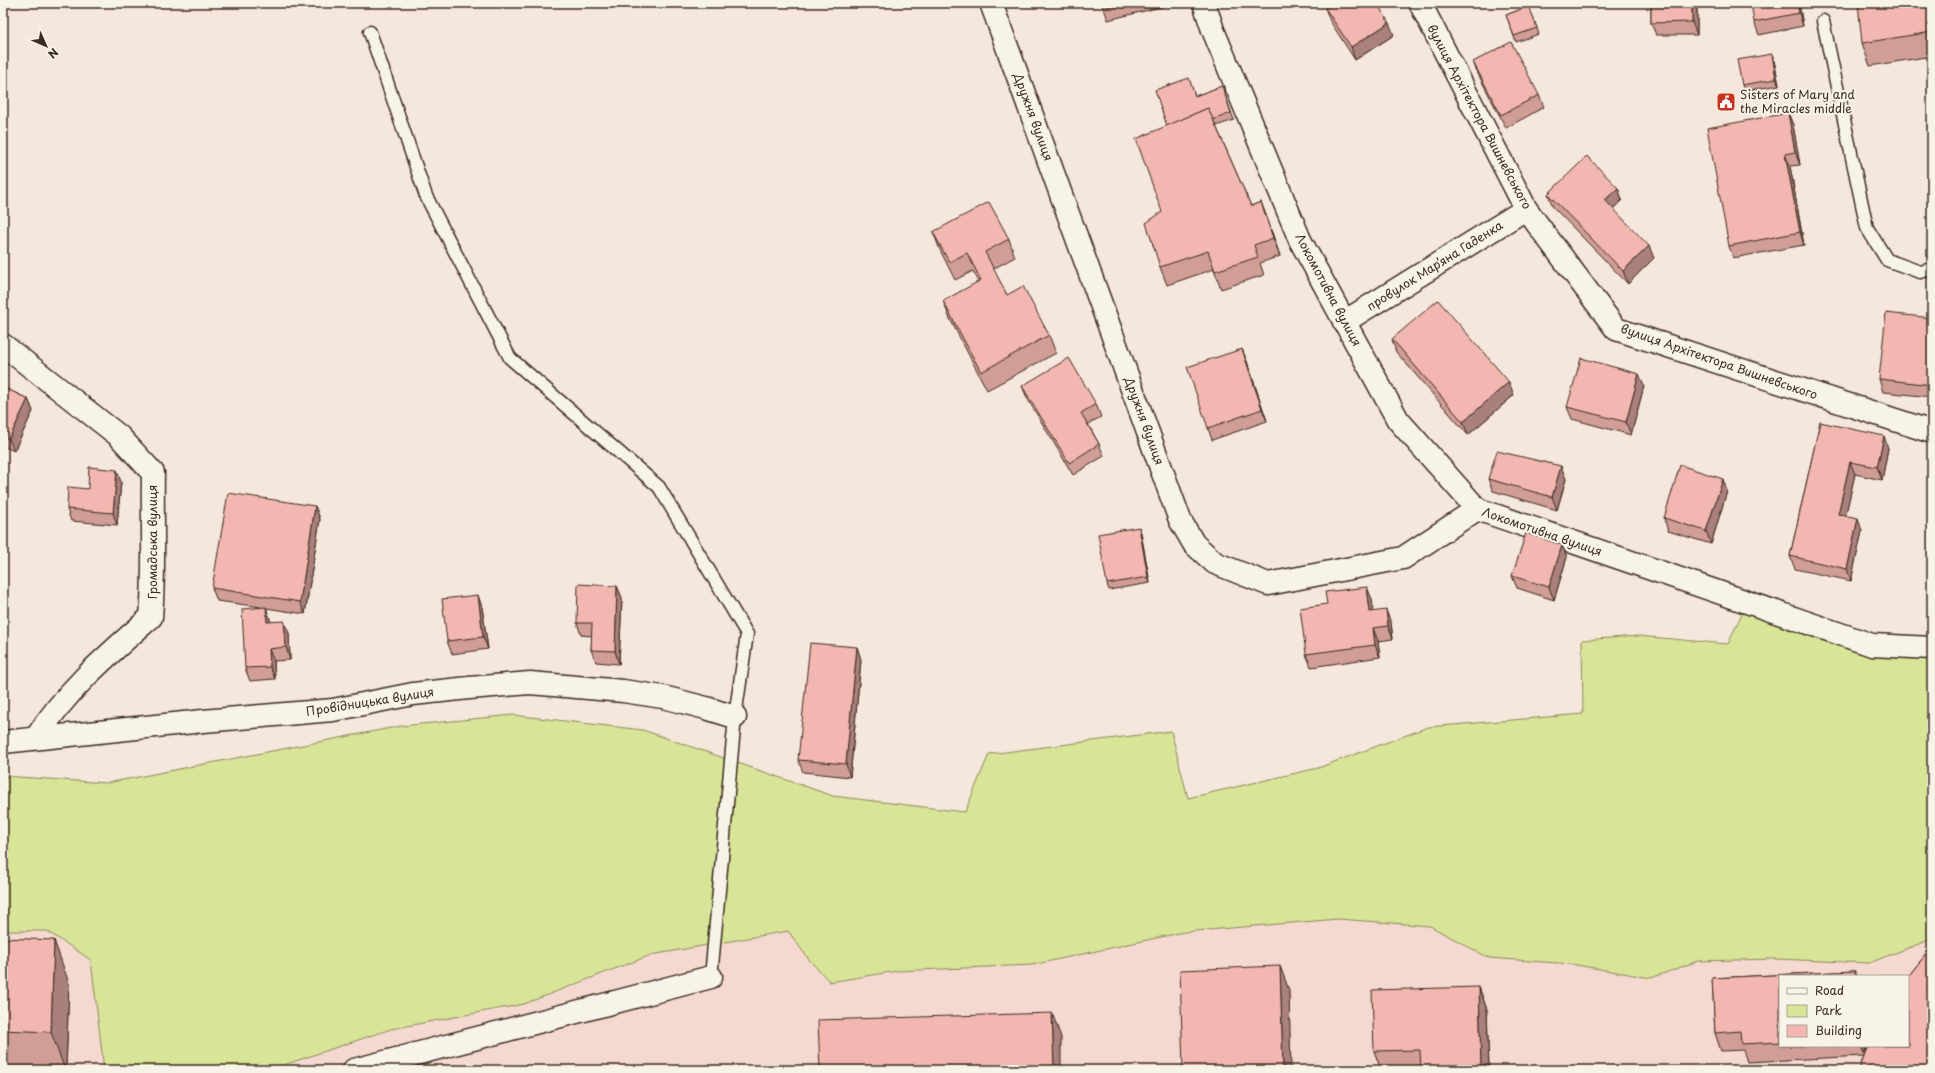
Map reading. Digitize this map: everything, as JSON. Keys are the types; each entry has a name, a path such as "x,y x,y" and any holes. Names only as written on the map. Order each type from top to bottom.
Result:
{"street":[{"name":"Дружня вулиця","path":"991,3 1178,512 1194,544 1215,563 1268,584 1403,558 1477,509"},
{"name":"Локомотивна вулиця","path":"1204,3 1213,30 1300,240 1344,322 1398,420 1477,509 1872,645 1932,648"},
{"name":"вулиця Архітектора Вишневського","path":"1420,3 1526,209 1616,329 1932,432"},
{"name":"провулок Мар’яна Гаденка","path":"1344,322 1526,209"},
{"name":"Громадська вулиця","path":"3,345 119,436 153,473 152,521 154,582 151,617 75,686 51,714 36,738"},
{"name":"Провідницька вулиця","path":"3,742 333,710 412,694 530,683 622,691 663,697 735,717"},
{"path":"354,1070 711,977"}],"lane":[{"path":"1823,21 1867,228 1887,260 1920,272 1932,269"},
{"path":"370,32 426,196 510,358 659,487 747,634 735,717 711,977"}],"shaded area":[{"path":"1338,919 1430,926 1489,958 1571,964 1651,978 1698,961 1776,959 1869,963 1932,939 1932,1070 269,1070 391,1029 524,1004 651,955 789,931 810,961 830,982 897,971 1032,965 1184,932"},
{"path":"3,931 47,931 91,960 104,1070 3,1070"}],"green space":[{"path":"1747,602 1872,645 1932,648 1932,939 1869,963 1776,959 1698,961 1651,978 1571,964 1489,958 1430,926 1338,919 1184,932 1032,965 897,971 830,982 810,961 788,931 651,955 524,1004 391,1029 269,1070 104,1070 91,960 47,931 3,931 3,776 107,783 401,726 513,715 643,730 833,796 965,812 989,754 1171,731 1188,798 1318,768 1428,727 1583,714 1582,640 1638,636 1728,644"}],"building":[{"path":"1102,3 1123,3 1103,8"},
{"path":"1334,3 1377,3 1389,23 1351,47 1325,8"},
{"path":"1651,3 1692,3 1692,22 1651,23"},
{"path":"1751,3 1797,3 1799,13 1754,22"},
{"path":"1858,3 1932,3 1932,32 1862,43"},
{"path":"1529,6 1537,28 1514,36 1506,15"},
{"path":"1511,42 1539,95 1501,115 1473,62"},
{"path":"1772,54 1776,79 1742,85 1737,60"},
{"path":"1189,78 1195,96 1222,86 1231,113 1213,120 1208,108 1167,126 1155,90"},
{"path":"1208,108 1251,206 1261,202 1273,238 1254,245 1258,257 1215,271 1208,251 1160,267 1146,223 1162,212 1136,139"},
{"path":"1788,113 1795,152 1785,154 1800,232 1729,246 1707,128"},
{"path":"1587,156 1618,188 1605,200 1649,246 1623,271 1548,194"},
{"path":"989,202 1009,239 985,252 1007,295 1023,286 1049,335 981,372 943,301 981,280 967,253 949,262 933,232"},
{"path":"1438,300 1509,382 1463,422 1392,339"},
{"path":"1886,313 1932,318 1932,385 1879,379"},
{"path":"1242,349 1262,409 1208,428 1187,367"},
{"path":"1069,358 1096,404 1081,413 1099,444 1069,463 1022,386"},
{"path":"1581,358 1639,374 1626,422 1567,407"},
{"path":"3,387 28,399 9,439 3,436"},
{"path":"1820,422 1884,436 1877,467 1850,462 1838,514 1858,518 1847,569 1790,556"},
{"path":"1497,451 1561,466 1552,497 1488,479"},
{"path":"1680,465 1723,479 1706,531 1664,518"},
{"path":"89,467 117,470 113,513 67,509 68,487 88,489"},
{"path":"228,493 315,506 300,602 212,588"},
{"path":"1139,527 1148,577 1107,584 1098,534"},
{"path":"1526,533 1562,545 1549,587 1512,576"},
{"path":"578,584 617,586 615,651 591,650 592,623 577,623"},
{"path":"1367,587 1370,612 1386,610 1388,626 1373,628 1375,645 1306,654 1300,608 1327,604 1325,592"},
{"path":"478,595 483,637 447,641 442,599"},
{"path":"266,607 267,622 284,621 286,647 269,649 270,667 245,668 242,609"},
{"path":"810,643 857,647 846,764 798,760"},
{"path":"3,938 54,940 51,1032 3,1030"},
{"path":"1932,947 1932,1070 1859,1070 1868,1047 1909,1047 1909,976"},
{"path":"1280,966 1283,1070 1183,1070 1180,970"},
{"path":"1855,971 1855,975 1779,975 1779,1042 1741,1044 1740,1031 1715,1033 1712,978"},
{"path":"1479,987 1481,1070 1421,1070 1420,1050 1374,1051 1372,990"},
{"path":"1052,1013 1054,1070 820,1070 818,1020"}],"place":[{"name":"Sisters of Mary and the Miracles middle","path":"1726,102"}]}
